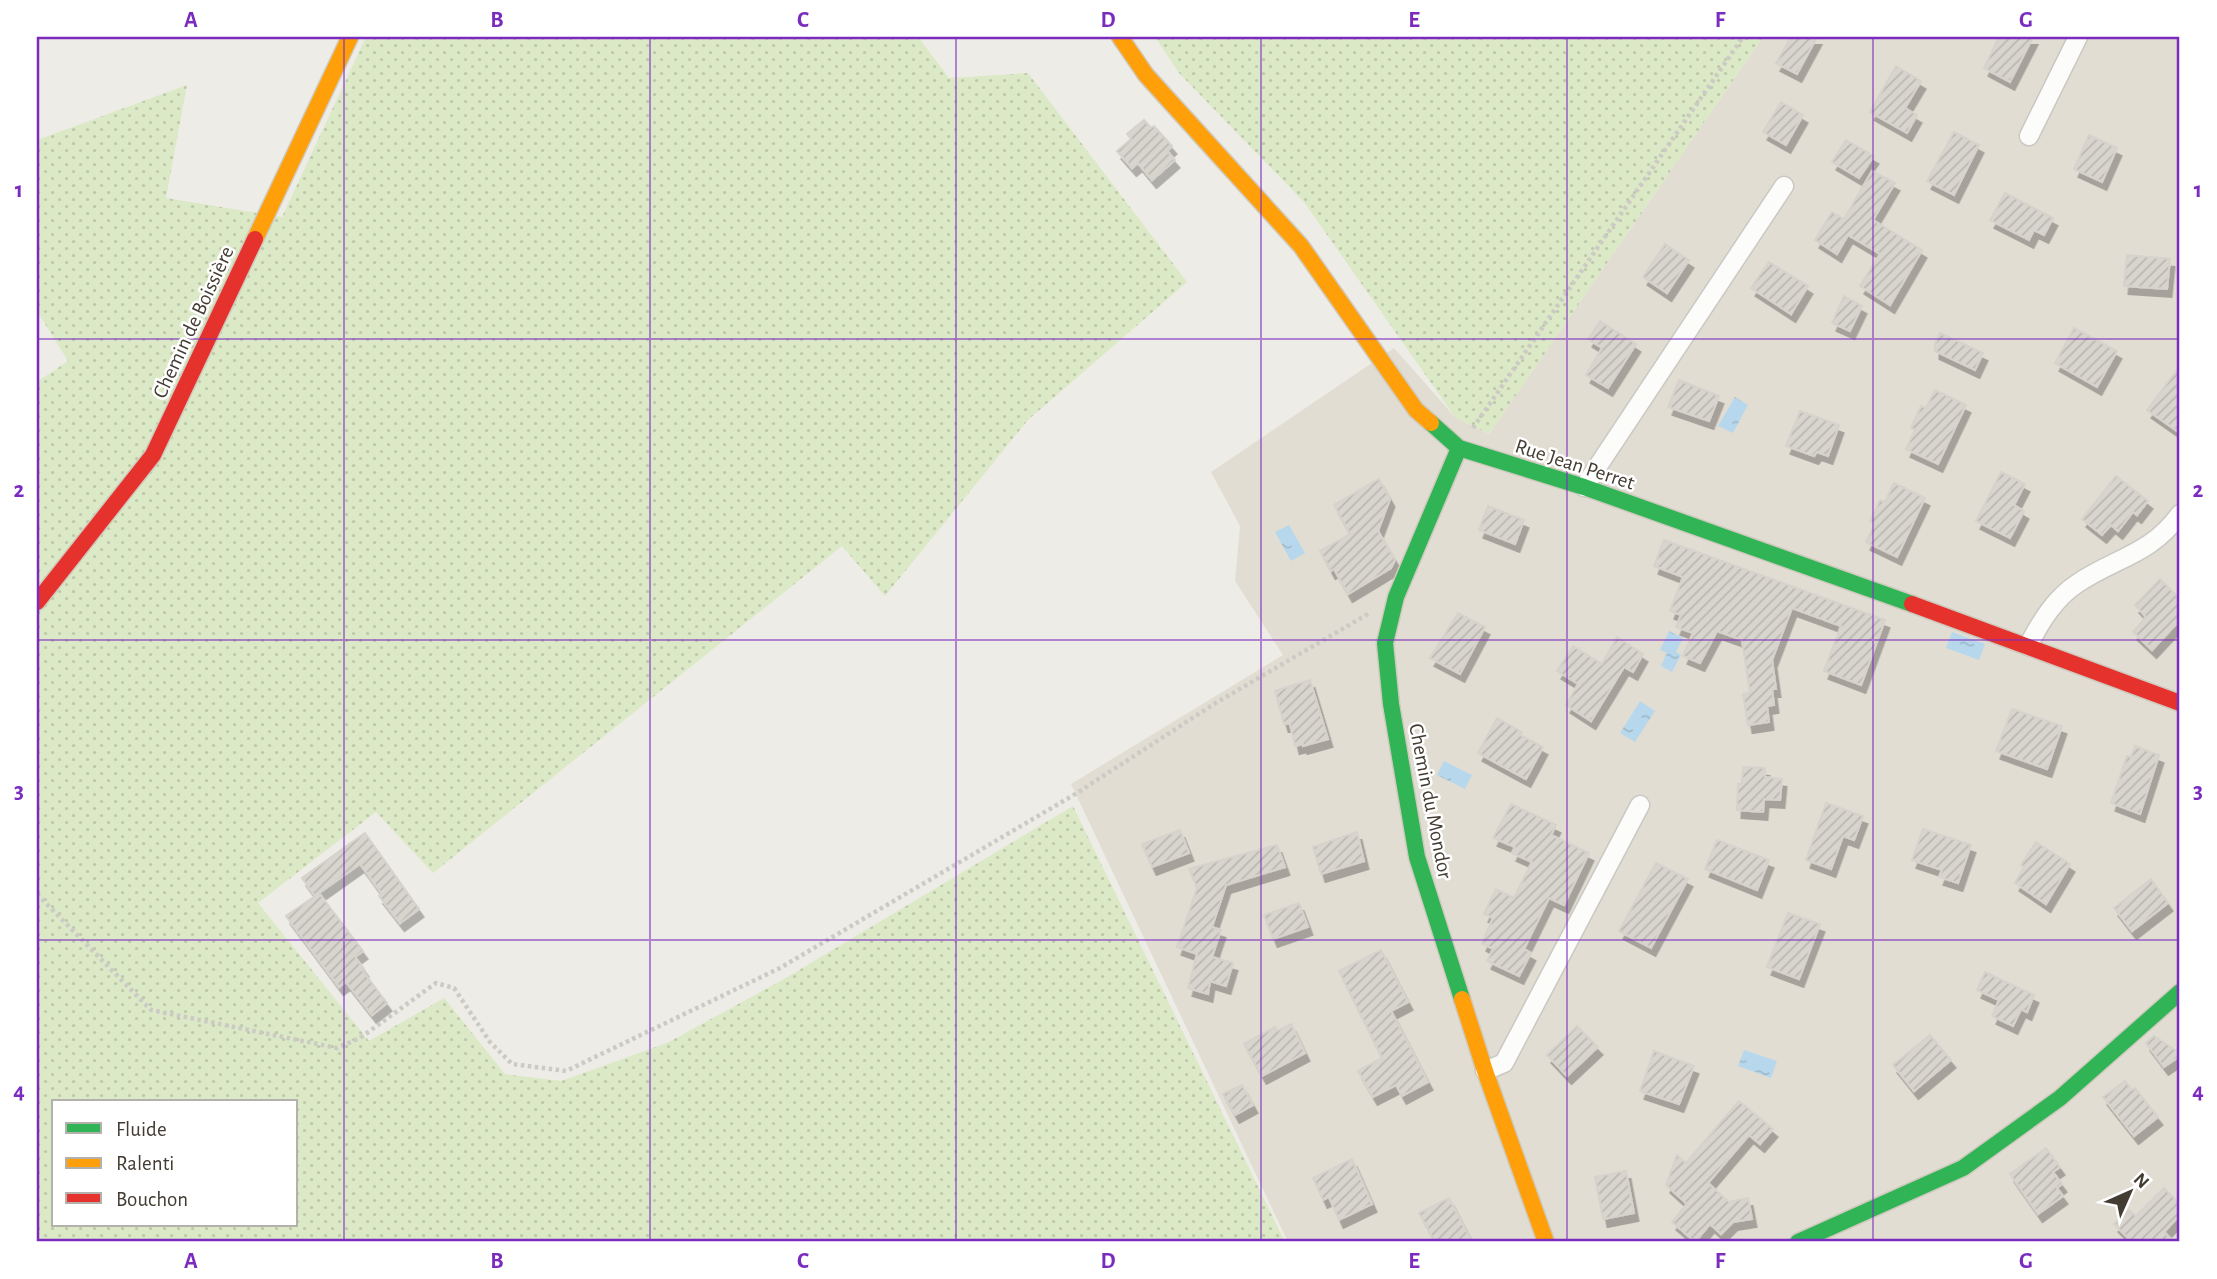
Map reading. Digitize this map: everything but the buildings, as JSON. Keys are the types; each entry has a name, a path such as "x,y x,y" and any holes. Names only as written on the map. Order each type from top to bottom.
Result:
{"street":[{"name":"Chemin de Boissière","path":"37,602 153,455 350,37"},
{"name":"Rue Jean Perret","path":"1120,37 1146,75 1301,246 1416,410 1458,449 1584,487 2180,702"},
{"path":"2029,136 2078,37"},
{"path":"1584,487 1784,186"},
{"name":"Chemin du Mondor","path":"1458,449 1396,597 1385,643 1391,704 1417,857 1485,1071 1546,1242"},
{"path":"2028,646 2040,623 2058,600 2078,583 2153,544 2180,514"},
{"path":"1485,1071 1504,1063 1640,805"},
{"path":"1798,1242 1962,1168 2060,1098 2180,992"}],"path":[{"path":"1458,449 1743,37"},
{"path":"37,894 151,1010 337,1048 360,1038 436,983 454,988 490,1042 512,1064 566,1071 780,968 1077,793 1214,704 1396,597"}],"shaded area":[{"path":"1763,37 2180,37 2180,1242 1288,1242 1071,784 1283,655 1235,581 1240,526 1211,472 1394,348 1455,417 1489,434"}],"green space":[{"path":"366,37 918,37 949,78 1028,73 1187,282 1028,420 885,596 842,546 433,873 376,812 258,903 369,1041 444,998 505,1074 561,1081 667,1043 784,979 1073,806 1285,1242 37,1242 37,382 68,361 37,311 37,140 187,85 166,198 282,217"},
{"path":"1155,37 1763,37 1489,434 1455,417 1304,202 1179,73"}],"water":[{"path":"1735,397 1748,405 1733,433 1718,426"},
{"path":"1289,525 1305,553 1291,561 1275,532"},
{"path":"1669,631 1683,638 1676,652 1681,655 1672,672 1661,666 1667,653 1660,650"},
{"path":"1952,632 1985,644 1979,660 1946,648"},
{"path":"1640,701 1655,711 1635,742 1620,733"},
{"path":"1444,761 1472,775 1465,789 1437,775"},
{"path":"1744,1050 1777,1061 1771,1078 1738,1066"}],"traffic: fast":[{"path":"1431,423 1459,448 1584,487 1912,604"},
{"path":"1459,448 1396,597 1385,643 1391,704 1417,857 1462,999"},
{"path":"1798,1242 1963,1168 2060,1098 2180,992"}],"traffic: slow":[{"path":"255,239 350,37"},
{"path":"1120,37 1146,75 1301,246 1416,410 1431,423"},
{"path":"1462,999 1546,1242"}],"traffic: jam":[{"path":"37,602 153,455 255,239"},
{"path":"1912,604 2180,703"}]}
